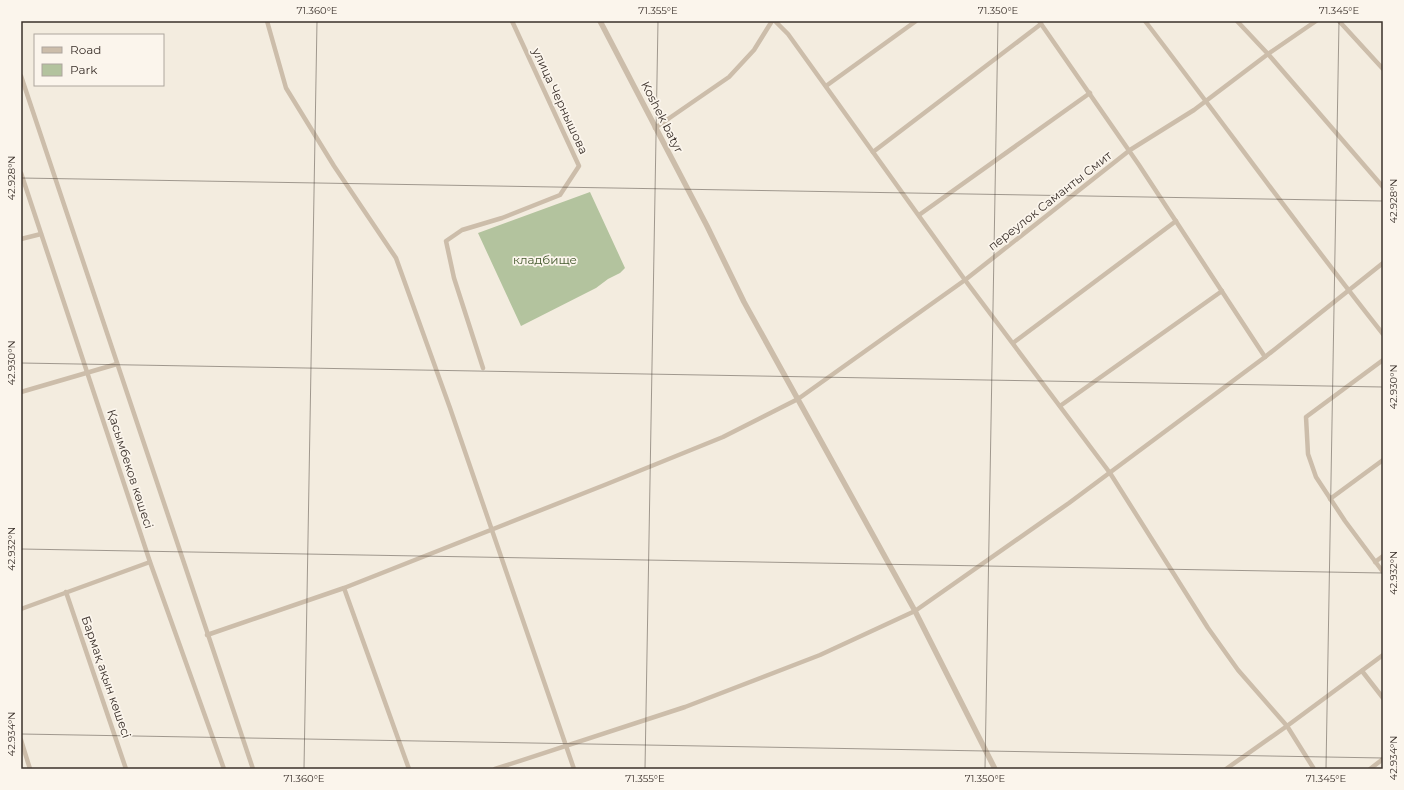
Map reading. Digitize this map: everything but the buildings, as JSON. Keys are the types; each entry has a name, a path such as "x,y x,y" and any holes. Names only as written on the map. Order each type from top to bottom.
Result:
{"street":[{"path":"268,21 286,88 334,166 396,258 492,529 574,769"},
{"name":"улица Чернышова","path":"483,368 454,278 446,241 462,230 502,218 560,195 579,166 512,21"},
{"name":"Koshek batyr","path":"600,21 744,302 915,611 995,769"},
{"path":"655,128 729,77 754,50 772,21"},
{"path":"775,21 788,34 818,78 826,86 966,280 1110,473 1208,628 1238,670 1287,726 1314,769"},
{"path":"826,86 916,21"},
{"path":"1145,21 1207,101 1348,290 1383,334"},
{"path":"1237,21 1268,54 1383,187"},
{"name":"переулок Саманты Смит","path":"207,635 344,588 569,500 723,437 798,399 966,280 1130,150 1207,101 1268,54 1316,21"},
{"path":"1339,21 1383,69"},
{"path":"873,152 1040,22 1130,150 1265,357"},
{"path":"21,76 253,769"},
{"path":"919,215 1090,93"},
{"name":"Қасымбеков көшесі","path":"21,173 150,562 224,769"},
{"path":"1013,344 1176,221"},
{"path":"21,239 41,234"},
{"path":"495,769 685,707 820,655 915,611 1110,473 1265,357 1383,263"},
{"path":"1060,406 1222,291"},
{"path":"1383,360 1306,417 1308,454 1316,477 1344,522 1383,572"},
{"path":"21,392 117,364"},
{"path":"1330,499 1383,460"},
{"path":"1375,562 1383,556"},
{"path":"21,609 150,562"},
{"path":"344,588 409,769"},
{"name":"Бармақ ақын көшесі","path":"66,592 126,769"},
{"path":"1226,769 1287,726 1383,654"},
{"path":"1362,670 1383,698"},
{"path":"21,740 30,769"},
{"path":"1370,769 1383,759"}],"green space":[{"name":"кладбище","path":"590,192 625,268 620,273 608,279 596,288 521,326 478,233"}]}
